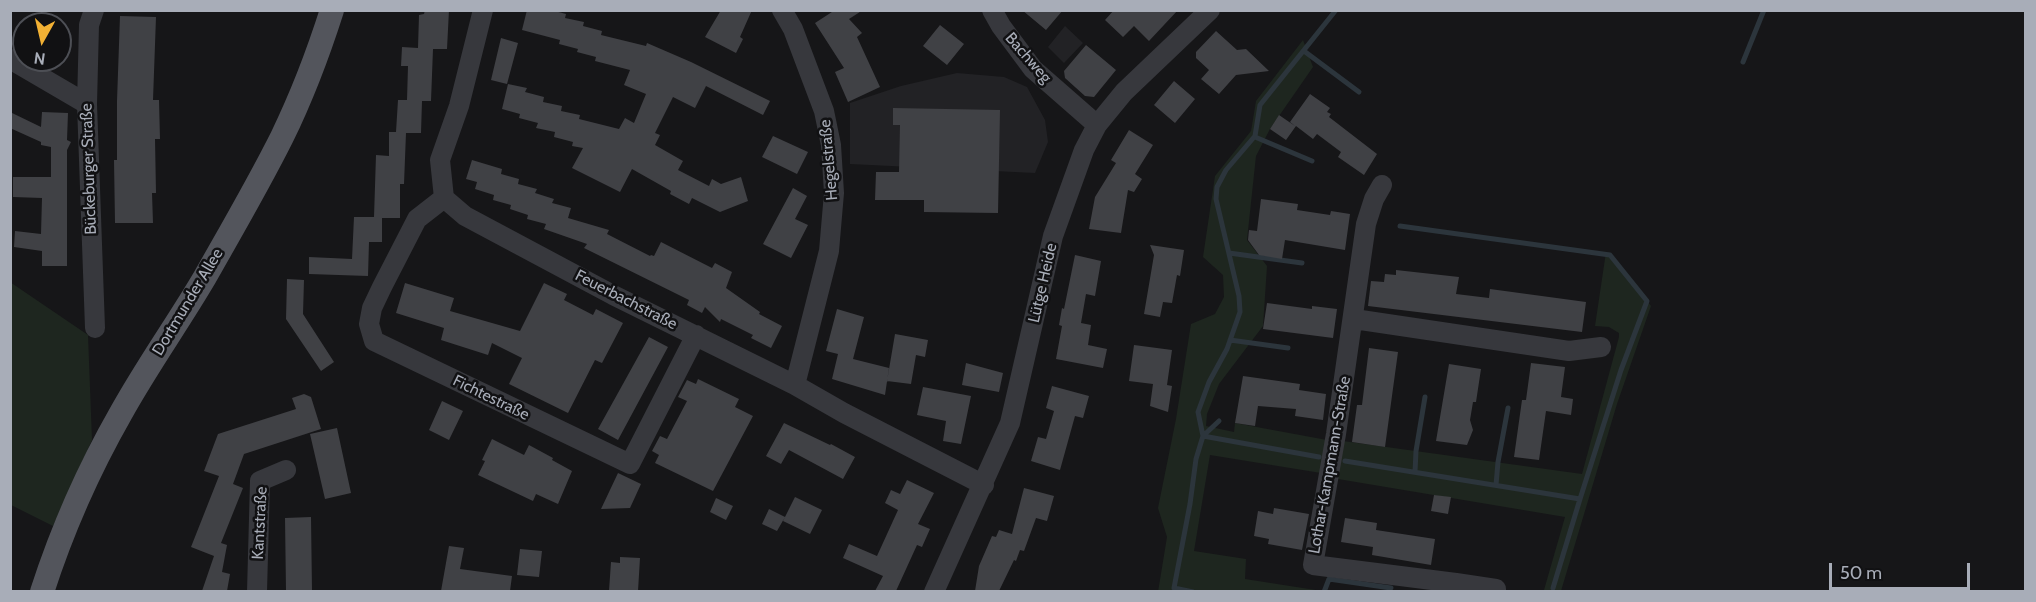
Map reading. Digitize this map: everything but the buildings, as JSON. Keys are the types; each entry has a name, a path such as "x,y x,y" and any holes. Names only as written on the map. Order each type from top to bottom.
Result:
{"main road":[{"name":"Dortmunder Allee","path":"42,591 53,558 90,473 114,425 204,278 282,138 302,93 332,10"}],"street":[{"name":"Bückeburger Straße","path":"94,10 89,25 87,104 95,328"},
{"path":"444,198 440,160 459,106 483,10"},
{"name":"Hegelstraße","path":"782,10 794,29 824,111 831,145 834,193 830,251 795,385"},
{"name":"Bachweg","path":"992,10 1033,69 1097,125"},
{"name":"Lütge Heide","path":"934,591 984,485 1010,423 1053,236 1076,171 1097,125 1124,92 1210,10"},
{"path":"10,60 87,104"},
{"name":"Lothar-Kampmann-Straße","path":"1382,185 1374,199 1366,224 1359,265 1354,320 1313,565 1455,587"},
{"name":"Feuerbachstraße","path":"444,198 465,216 613,295 795,385 844,413 984,485"},
{"name":"Fichtestraße","path":"444,198 417,219 382,287 372,308 369,324 374,341 630,464 696,335"},
{"path":"1354,320 1569,351 1601,347"},
{"name":"Kantstraße","path":"257,591 260,481 286,470"},
{"path":"1455,587 1496,589"}],"shaded area":[{"path":"1065,26 1083,43 1064,63 1048,47"},
{"path":"1303,40 1313,67 1270,129 1256,156 1247,240 1267,266 1263,326 1219,384 1207,414 1206,426 1234,432 1235,423 1327,440 1321,473 1210,455 1194,551 1246,559 1245,579 1322,591 1158,592 1167,537 1158,508 1176,419 1191,324 1215,314 1224,297 1223,275 1203,257 1215,176 1251,131 1256,101"},
{"path":"957,73 1004,77 1027,87 1045,120 1048,142 1035,173 850,164 850,103 901,86"},
{"path":"1606,252 1611,253 1651,306 1617,404 1561,591 1544,590 1565,517 1338,479 1343,441 1582,474 1619,337 1619,333 1609,327 1595,326"},
{"path":"10,282 88,335 92,440 53,526 11,505"}],"waterway":[{"path":"1319,457 1203,436 1198,412 1209,382 1227,349 1240,312 1239,296 1216,199 1217,187 1226,170 1255,136 1260,105 1336,10"},
{"path":"1743,62 1764,10"},
{"path":"1304,51 1359,92"},
{"path":"1255,137 1312,161"},
{"path":"1400,226 1610,255 1647,301 1621,370 1580,499"},
{"path":"1229,253 1302,263"},
{"path":"1230,340 1288,348"},
{"path":"1415,472 1425,397"},
{"path":"1496,485 1508,408"},
{"path":"1193,592 1174,588 1196,459 1203,436 1219,421"},
{"path":"1345,461 1580,499 1553,588"},
{"path":"1324,592 1329,579 1391,588"}]}
